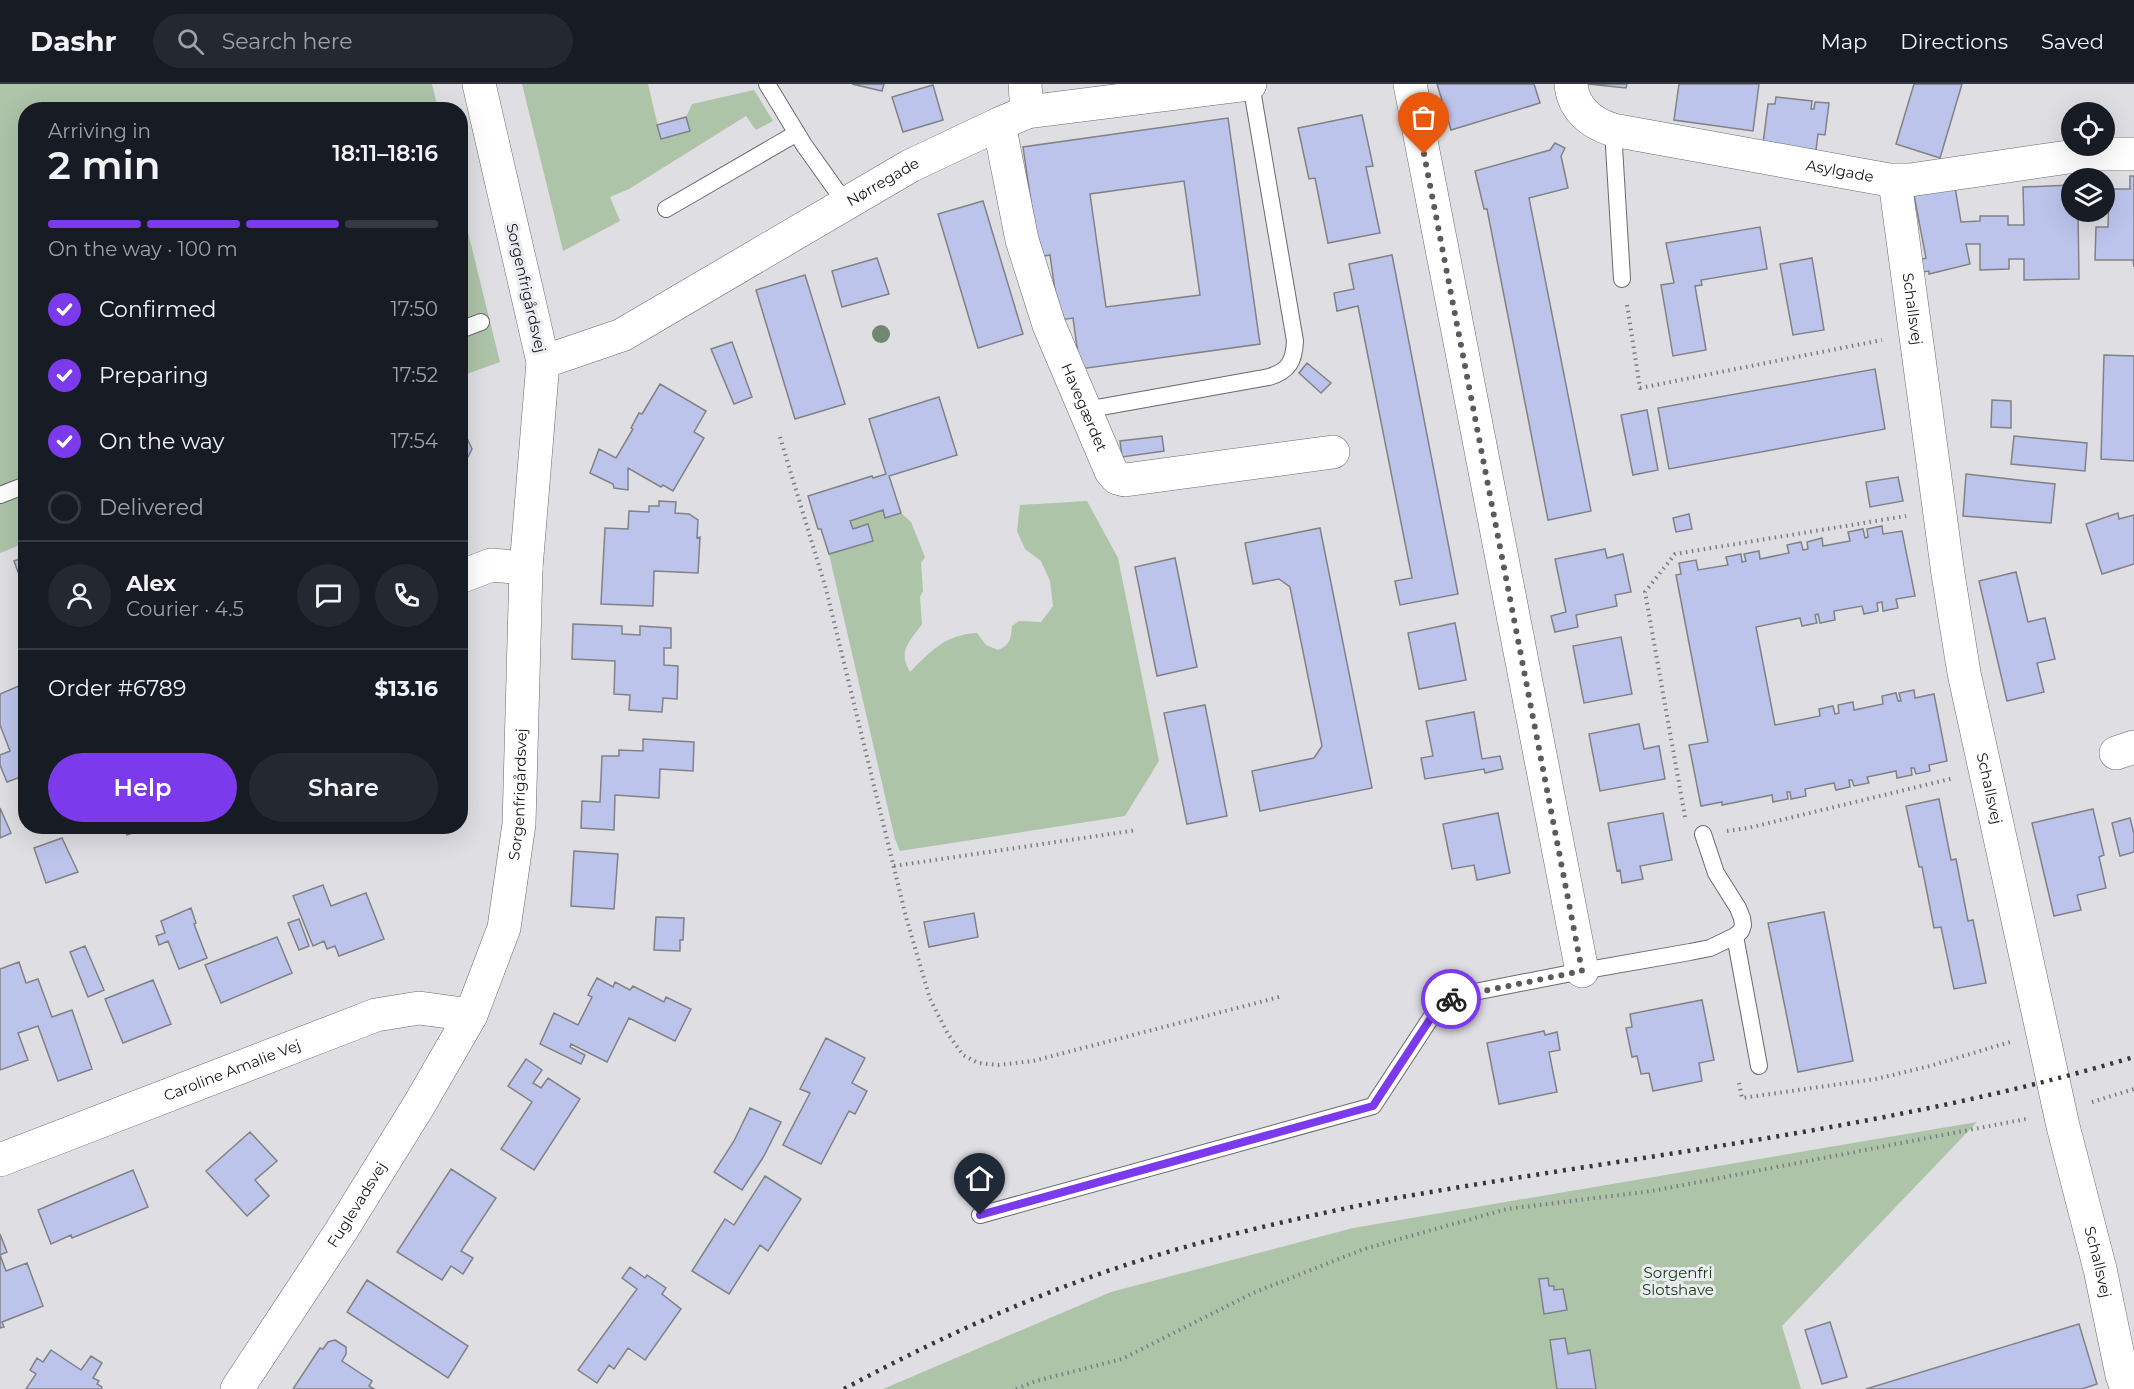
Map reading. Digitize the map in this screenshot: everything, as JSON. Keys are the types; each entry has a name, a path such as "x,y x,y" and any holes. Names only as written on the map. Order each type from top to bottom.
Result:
{"street":[{"name":"Sorgenfrigårdsvej","path":"471,1015 504,928 519,824 526,568 543,362 479,84"},
{"name":"Nørregade","path":"543,362 622,335 910,166 1017,107 1250,84"},
{"path":"1410,84 1582,971"},
{"name":"Asylgade","path":"1571,84 1574,99 1587,117 1613,130 1895,181 2089,154 2134,154"},
{"name":"Havegærdet","path":"1017,107 1022,240 1049,325 1111,471 1117,478 1125,480 1333,452"},
{"name":"Schallsvej","path":"1895,181 1948,574 1964,673 2063,1126 2127,1378"},
{"path":"468,574 491,565 526,568"},
{"name":"Caroline Amalie Vej","path":"0,1160 376,1015 419,1008 471,1015"},
{"name":"Fuglevadsvej","path":"237,1389 347,1221 419,1105 471,1015"}],"lane":[{"path":"767,84 797,134 846,204"},
{"path":"1085,410 1269,377 1279,374 1295,356 1295,341 1250,84"},
{"path":"1613,130 1622,279"},
{"path":"666,210 797,134"},
{"path":"468,327 481,322"},
{"path":"0,495 18,488"},
{"path":"980,1215 1373,1106 1440,1004 1459,996 1710,948 1735,936 1741,931 1742,918 1716,873 1703,834"},
{"path":"1735,936 1759,1066"}],"path":[{"path":"1622,279 1640,388 1915,333"},
{"path":"780,437 825,589 906,917 930,999 948,1034 963,1055 978,1064 998,1065 1033,1061 1283,996"},
{"path":"1703,834 1685,817 1645,592 1676,554 1913,514"},
{"path":"1748,828 1985,770"},
{"path":"894,866 1137,830"},
{"path":"1737,1075 1742,1098 1876,1079 1930,1066 2003,1044"},
{"path":"2089,1103 2134,1089"},
{"path":"1016,1389 1036,1381 1122,1359 1253,1293 1364,1249 1507,1209 1652,1191 2031,1118"}],"green space":[{"path":"0,84 432,84 436,102 18,102 18,546 0,553"},
{"path":"522,84 648,84 661,139 686,117 692,104 754,90 773,121 756,130 746,116 629,189 610,197 620,221 563,251"},
{"path":"468,232 500,362 468,373"},
{"path":"1087,501 1118,558 1159,761 1125,816 900,851 895,839 829,554 873,541 868,524 853,529 850,521 883,510 885,518 901,513 911,522 925,557 921,563 922,624 905,652 906,664 910,672 932,651 948,640 977,633 986,645 998,650 1007,644 1012,626 1019,621 1041,622 1053,606 1050,581 1041,561 1025,549 1017,531 1020,505"},
{"name":"Sorgenfri Slotshave","path":"1977,1122 1782,1326 1801,1389 883,1389 1111,1292 1353,1228"}],"building":[{"path":"852,84 884,84 882,91"},
{"path":"1437,84 1534,84 1540,103 1451,130"},
{"path":"1588,84 1627,84 1626,88"},
{"path":"1679,84 1759,84 1753,131 1674,120"},
{"path":"1914,84 1962,84 1940,158 1896,144"},
{"path":"933,85 943,120 903,132 892,97"},
{"path":"1776,97 1812,101 1811,109 1814,109 1815,102 1829,103 1825,135 1818,134 1816,150 1763,144 1768,104 1775,104"},
{"path":"1362,115 1373,166 1366,167 1380,233 1328,243 1315,178 1309,179 1298,128"},
{"path":"686,117 690,131 661,139 657,125"},
{"path":"1228,118 1260,344 1080,369 1073,318 1059,320 1050,255 1039,257 1023,147","holes":["1184,181 1200,295 1106,307 1090,194"]},
{"path":"1555,143 1565,148 1561,156 1568,188 1529,198 1591,511 1548,520 1487,209 1484,209 1475,171 1550,150"},
{"path":"2130,176 2134,176 2134,267 2133,260 2095,260 2096,227 2108,227 2108,222 2115,222 2115,189 2130,189"},
{"path":"1954,182 1961,222 1980,221 1980,216 2008,216 2008,225 2024,225 2023,187 2061,185 2061,222 2078,222 2079,279 2024,280 2024,259 2009,259 2009,269 1980,270 1980,244 1966,244 1970,264 1929,274 1929,271 1922,272 1919,260 1926,258 1913,190"},
{"path":"983,201 1023,334 978,348 938,214"},
{"path":"1760,227 1767,269 1701,280 1702,285 1695,286 1706,350 1673,356 1661,285 1674,283 1666,243"},
{"path":"1392,255 1458,594 1400,605 1395,581 1412,578 1358,306 1337,311 1334,293 1354,289 1349,264"},
{"path":"877,258 889,294 842,307 832,271"},
{"path":"1812,258 1824,330 1793,335 1780,264"},
{"path":"805,275 845,404 795,419 756,290"},
{"path":"732,342 752,397 734,404 711,349"},
{"path":"2104,355 2134,356 2134,461 2101,459"},
{"path":"1307,363 1331,383 1321,393 1299,373"},
{"path":"1875,369 1885,429 1669,469 1658,408"},
{"path":"660,384 706,411 694,432 704,438 673,491 663,485 661,487 628,468 628,490 614,488 613,484 590,473 599,449 616,458 633,429 631,428 639,413 642,414"},
{"path":"939,397 957,455 889,476 901,513 885,518 883,510 850,521 853,529 868,524 873,541 829,554 821,529 818,529 808,496 872,476 873,478 886,474 869,419"},
{"path":"1992,400 2011,401 2011,428 1991,427"},
{"path":"1647,410 1658,470 1633,475 1621,415"},
{"path":"1162,436 1164,451 1122,457 1120,441"},
{"path":"2014,436 2087,443 2085,471 2011,464"},
{"path":"468,440 472,449 468,457"},
{"path":"1966,474 2055,484 2051,523 1963,516"},
{"path":"1898,477 1903,501 1870,507 1866,482"},
{"path":"659,501 676,502 675,513 689,514 698,520 697,538 700,537 698,573 654,571 653,606 601,604 605,528 628,529 629,511 649,512 649,506 659,506"},
{"path":"2118,513 2119,519 2134,515 2134,564 2102,574 2086,524"},
{"path":"1689,514 1692,529 1676,532 1673,518"},
{"path":"1882,526 1883,534 1902,531 1915,596 1896,599 1898,608 1883,611 1882,602 1877,603 1878,611 1864,614 1862,606 1834,611 1835,620 1820,623 1818,614 1815,615 1817,623 1802,626 1800,618 1756,627 1775,725 1820,716 1819,709 1833,706 1835,714 1839,713 1838,705 1853,702 1854,710 1883,704 1882,696 1896,693 1898,701 1901,701 1899,693 1914,690 1915,698 1934,694 1947,761 1929,765 1930,771 1916,774 1914,768 1911,768 1912,775 1897,778 1896,771 1867,777 1869,783 1854,786 1852,780 1849,780 1850,787 1836,790 1834,783 1805,789 1806,796 1791,799 1790,792 1787,792 1788,799 1773,802 1772,795 1722,805 1722,802 1701,806 1689,745 1708,742 1676,575 1681,574 1679,563 1696,560 1698,570 1728,565 1726,557 1741,554 1742,562 1746,561 1744,554 1759,551 1760,559 1789,553 1787,545 1801,542 1803,550 1808,549 1807,542 1822,538 1823,546 1850,541 1848,532 1863,529 1865,538 1868,537 1867,529"},
{"path":"1320,528 1372,788 1260,811 1252,771 1314,758 1322,746 1290,587 1279,579 1253,584 1245,543"},
{"path":"1605,549 1607,558 1623,554 1631,592 1615,595 1617,606 1576,615 1578,627 1555,632 1551,616 1566,612 1555,559"},
{"path":"1175,558 1197,667 1157,676 1135,567"},
{"path":"18,560 18,572 14,561"},
{"path":"2016,572 2028,622 2045,618 2055,659 2037,663 2044,692 2007,701 1979,581"},
{"path":"1455,623 1466,680 1419,689 1408,633"},
{"path":"573,624 622,626 622,634 640,635 640,626 671,628 671,648 664,648 664,665 678,666 677,699 663,698 662,712 629,710 630,695 614,694 615,661 572,659"},
{"path":"1621,637 1632,694 1584,703 1573,646"},
{"path":"18,686 18,778 7,782 0,765 0,755 10,751 0,725 0,694"},
{"path":"1205,705 1227,816 1187,824 1164,713"},
{"path":"1474,712 1482,759 1500,756 1503,769 1485,773 1484,769 1425,779 1421,758 1433,756 1426,721"},
{"path":"1639,724 1644,749 1659,746 1665,779 1600,791 1589,734"},
{"path":"643,739 694,742 693,771 660,769 659,798 615,795 614,830 581,828 582,801 600,802 602,756 619,756 619,750 643,751"},
{"path":"1939,799 1951,860 1956,859 1968,921 1973,920 1986,983 1954,989 1941,927 1934,928 1922,867 1919,867 1906,806"},
{"path":"0,808 11,833 0,838"},
{"path":"2093,809 2104,855 2099,857 2106,888 2077,895 2081,910 2054,916 2032,823"},
{"path":"1498,813 1510,873 1477,880 1474,865 1452,869 1443,824"},
{"path":"1663,813 1672,860 1640,866 1643,879 1622,883 1620,870 1617,871 1608,823"},
{"path":"2130,818 2134,834 2134,852 2120,856 2112,823"},
{"path":"62,838 78,872 46,883 34,848"},
{"path":"574,851 618,854 614,909 571,906"},
{"path":"323,885 331,906 366,893 384,939 339,956 335,946 327,949 324,941 313,946 293,896"},
{"path":"191,908 196,923 194,924 207,958 179,969 168,941 159,945 156,936 165,933 161,921"},
{"path":"1824,912 1853,1061 1798,1072 1768,923"},
{"path":"974,913 978,937 929,947 924,922"},
{"path":"656,917 684,918 680,951 654,950"},
{"path":"299,919 309,946 299,950 288,923"},
{"path":"277,937 292,973 221,1003 205,965"},
{"path":"85,946 104,990 88,997 70,952"},
{"path":"19,962 26,983 38,979 52,1017 72,1010 92,1069 58,1081 38,1026 18,1033 28,1060 0,1070 0,969"},
{"path":"597,978 613,987 615,982 630,990 633,986 664,1002 666,997 691,1009 675,1041 629,1018 607,1062 571,1044 570,1047 585,1055 581,1064 540,1044 554,1013 578,1025 592,997 588,995"},
{"path":"153,980 171,1024 123,1043 105,999"},
{"path":"1702,1000 1714,1060 1699,1063 1702,1081 1653,1091 1649,1073 1641,1074 1637,1056 1632,1057 1626,1028 1632,1027 1630,1014"},
{"path":"1544,1031 1545,1035 1557,1032 1560,1050 1549,1052 1557,1092 1499,1104 1487,1043"},
{"path":"826,1038 865,1058 852,1083 867,1091 855,1114 849,1111 821,1164 783,1145 810,1093 800,1089"},
{"path":"526,1059 542,1070 533,1083 541,1088 548,1078 580,1099 534,1170 501,1149 532,1102 508,1086"},
{"path":"750,1108 781,1122 764,1156 742,1190 714,1172 734,1141"},
{"path":"250,1132 277,1161 255,1180 269,1196 247,1216 206,1171"},
{"path":"451,1169 496,1198 461,1251 473,1258 463,1274 451,1266 442,1280 397,1252"},
{"path":"133,1170 148,1207 72,1238 71,1235 51,1244 38,1210"},
{"path":"765,1176 801,1199 768,1251 760,1245 729,1294 692,1271 725,1219 734,1225"},
{"path":"0,1234 7,1252 0,1255"},
{"path":"0,1255 6,1271 27,1263 43,1306 2,1322 4,1327 0,1328"},
{"path":"630,1267 645,1278 647,1275 666,1288 662,1294 681,1309 645,1360 628,1348 614,1369 609,1365 597,1383 578,1370 637,1289 622,1278"},
{"path":"1548,1278 1549,1286 1554,1286 1554,1290 1563,1289 1567,1310 1544,1314 1539,1279"},
{"path":"367,1280 468,1346 448,1378 347,1312"},
{"path":"1830,1322 1847,1377 1822,1384 1805,1330"},
{"path":"2079,1324 2097,1384 2082,1389 1866,1389"},
{"path":"1565,1338 1568,1354 1590,1350 1596,1389 1557,1389 1550,1340"},
{"path":"335,1340 346,1347 346,1354 342,1361 372,1381 369,1386 374,1389 293,1389 320,1348 323,1349 328,1342"},
{"path":"51,1350 81,1370 91,1356 102,1363 93,1378 99,1381 97,1384 102,1387 101,1389 26,1389 36,1374 30,1370 37,1358 43,1362"}],"railway":[{"path":"844,1389 907,1356 1003,1311 1137,1261 1242,1232 1385,1200 1762,1139 1949,1104 2134,1057"}],"way so far":[{"path":"1424,154 1582,971 1451,999"}],"route":[{"path":"980,1215 1373,1106 1440,1004 1451,999"}]}
